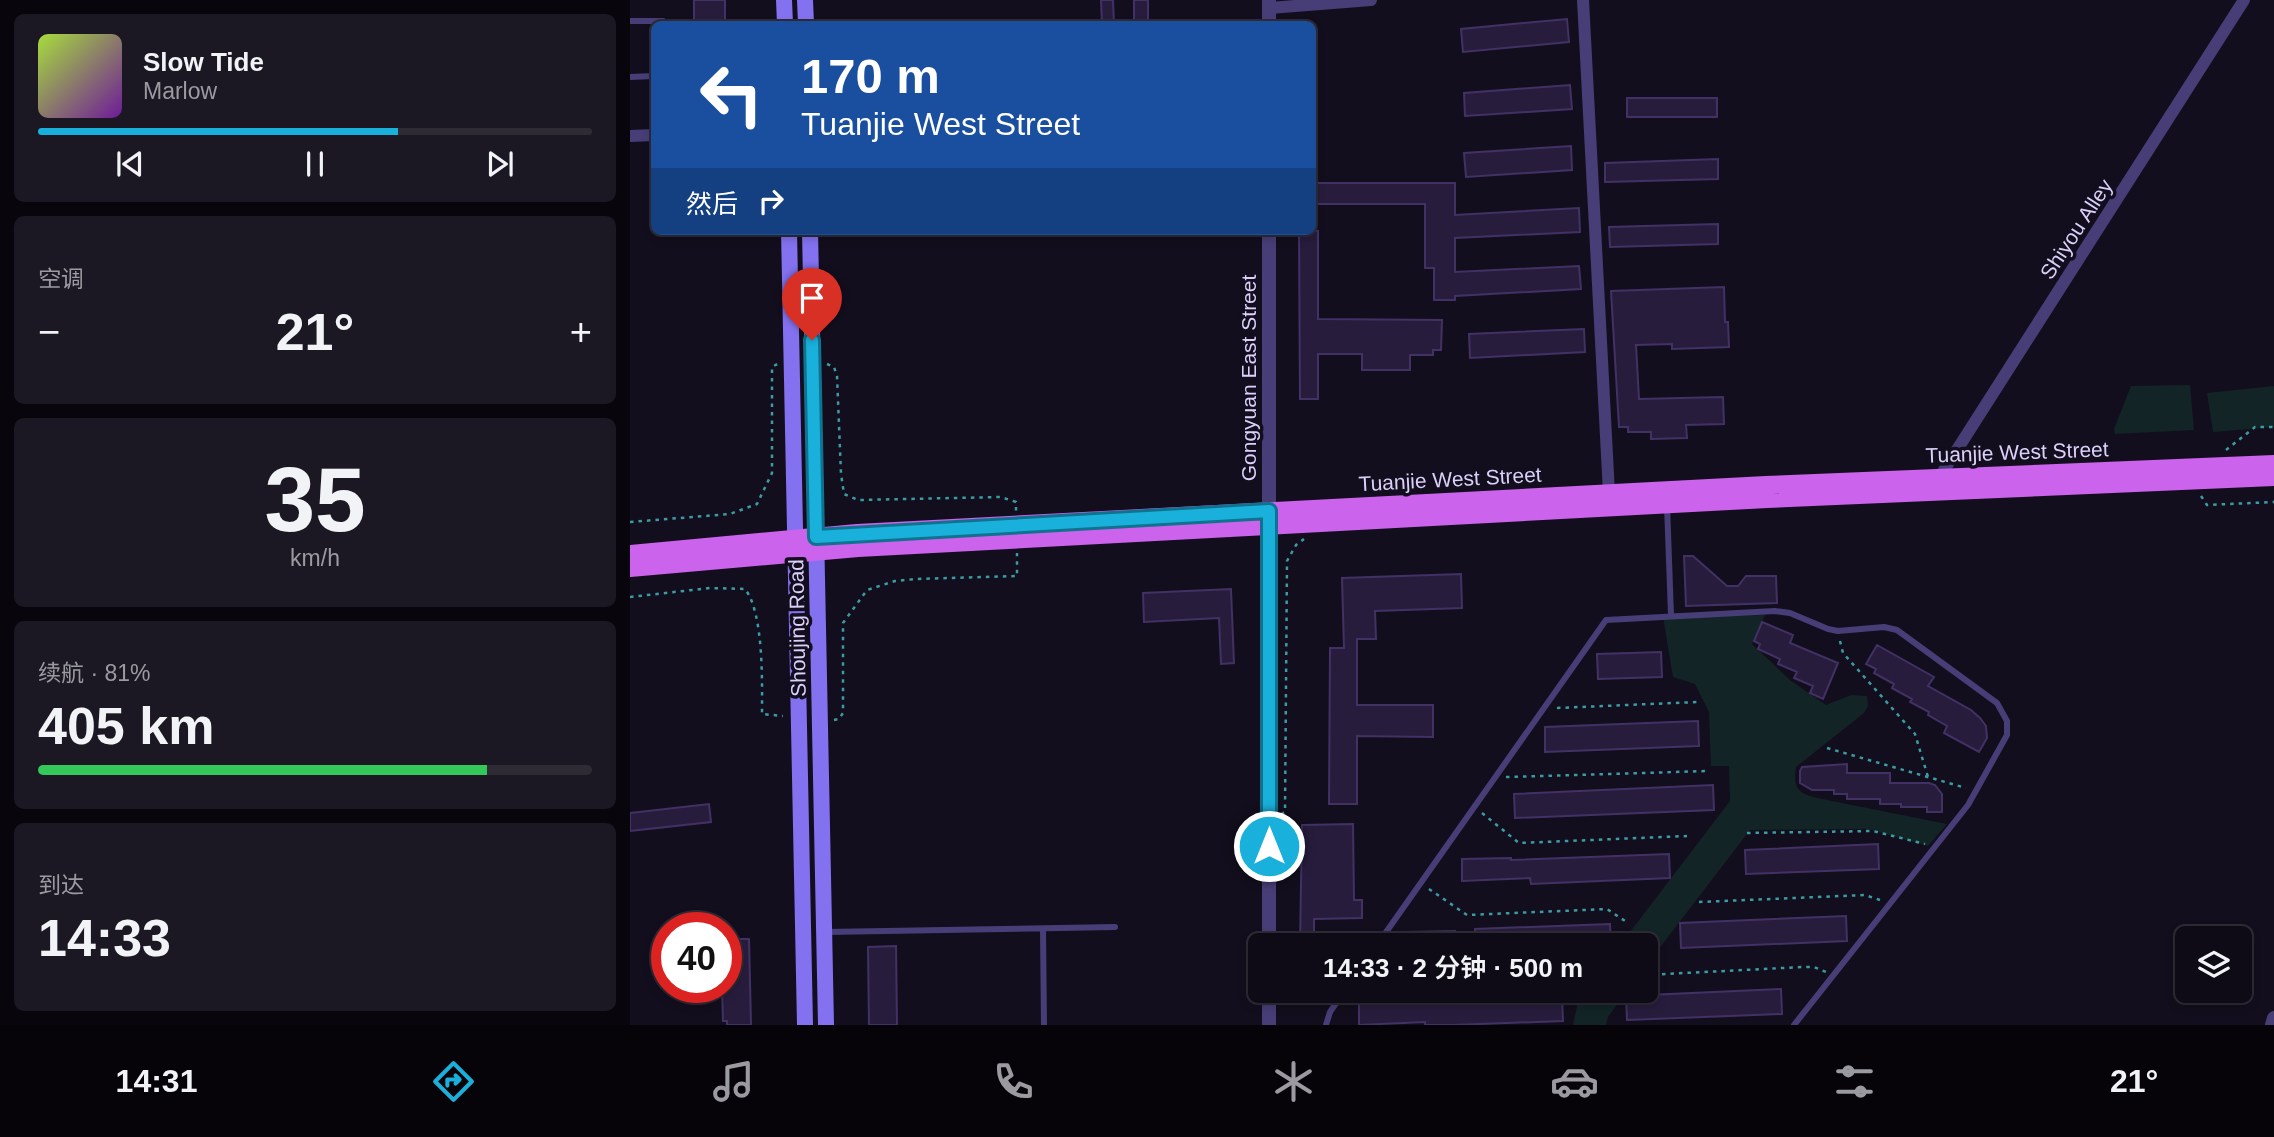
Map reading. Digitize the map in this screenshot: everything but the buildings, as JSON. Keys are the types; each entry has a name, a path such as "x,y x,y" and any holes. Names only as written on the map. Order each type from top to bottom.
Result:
{"main road":[{"path":"784,0 785,21"},
{"path":"806,0 806,21"},
{"name":"Shoujing Road","path":"789,235 805,1025"},
{"name":"Shoujing Road","path":"810,235 826,1025"},
{"name":"Tuanjie West Street","path":"1269,519 1609,493 2274,464"},
{"name":"Tuanjie West Street","path":"630,568 816,544 1016,532 1269,519 1667,505 2274,478"},
{"name":"Tuanjie West Street","path":"630,554 795,546"}],"street":[{"path":"1269,4 1371,0"},
{"path":"1583,0 1609,493"},
{"name":"Shiyou Alley","path":"1939,478 2244,0"},
{"path":"630,136 651,135"},
{"name":"Gongyuan East Street","path":"1269,235 1269,933"},
{"path":"1269,1003 1269,1025"},
{"path":"2272,1025 2274,1018"}],"lane":[{"path":"630,21 651,21"},
{"path":"630,76 651,76"},
{"path":"1667,505 1671,615"},
{"path":"1385,933 1606,620 1775,611 1790,613 1838,631 1884,627 1897,630 1997,703 2007,721 2007,735 1968,805 1794,1025"},
{"path":"824,933 1115,927"},
{"path":"1043,929 1044,1025"},
{"path":"1326,1025 1336,1003"}],"path":[{"path":"630,522 730,514 757,504 772,473 772,367 791,357"},
{"path":"813,357 834,367 837,376 844,494 858,500 1001,497 1016,502 1017,576 905,580 867,590 843,623 844,713 839,719 820,720"},
{"path":"2210,467 2239,438 2255,427 2274,427"},
{"path":"2191,482 2207,505 2274,502"},
{"path":"1269,821 1286,812 1287,561 1296,545 1307,537"},
{"path":"630,597 710,588 745,589 754,599 761,663 762,715 799,717"},
{"path":"1838,631 1843,653 1915,734 1928,777"},
{"path":"1544,708 1697,702"},
{"path":"1827,748 1976,790"},
{"path":"1495,777 1709,771"},
{"path":"1474,807 1519,843 1687,836"},
{"path":"1747,833 1873,831 1935,846"},
{"path":"1420,883 1467,915 1608,909 1629,923"},
{"path":"1699,902 1865,894 1889,904"},
{"path":"1658,974 1814,967 1832,977"}],"shaded area":[{"path":"2190,385 2194,430 2115,434 2114,429 2131,386"},
{"path":"2274,386 2274,427 2213,432 2207,393"},
{"path":"1765,615 1752,644 1790,680 1826,705 1851,695 1867,696 1868,706 1864,713 1796,767 1797,787 1803,793 1822,799 1947,824 1928,846 1868,829 1750,830 1658,950 1658,933 1629,933 1730,801 1729,766 1711,766 1709,712 1695,684 1673,677 1663,617"},
{"path":"1578,1003 1618,1003 1608,1017 1606,1025 1573,1025"}],"route":[{"path":"812,340 816,537 1269,511 1269,846"}]}
